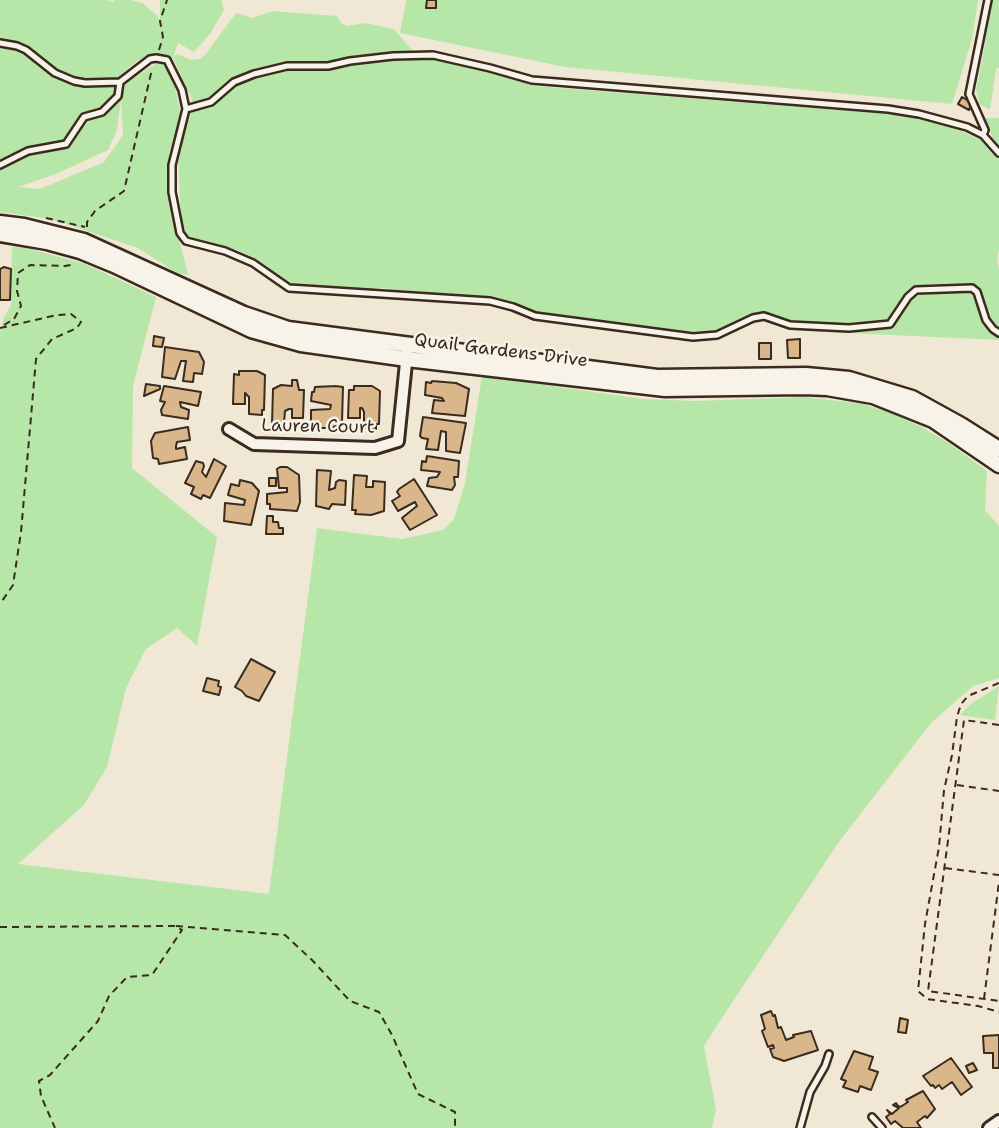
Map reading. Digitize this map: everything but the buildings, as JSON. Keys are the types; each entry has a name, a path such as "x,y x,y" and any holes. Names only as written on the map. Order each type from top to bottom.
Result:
{"main road":[{"name":"Quail Gardens Drive","path":"0,223 84,241 244,314 279,327 309,333 408,352 665,389 803,387 873,396 933,420 999,465"},
{"name":"Quail Gardens Drive","path":"0,234 80,251 225,318 278,338 328,348 408,352 657,377 806,375 849,379 912,398 999,449"}],"street":[{"name":"Lauren Court","path":"229,429 254,444 375,448 398,441 408,352"},
{"path":"989,1128 999,1121"}],"lane":[{"path":"983,135 985,130 969,94 988,0"},
{"path":"0,43 18,46 55,73 85,83 120,82 150,59 167,60 182,90 186,109 172,165 172,192 180,233 186,241 225,251 253,263 289,288 490,301 535,316 693,337 717,335 753,318 764,316 790,325 849,328 890,324 916,290 972,288 977,292 986,320 999,333"},
{"path":"186,109 211,102 234,82 276,69 433,55 532,80 888,110 941,119 983,135 999,153"},
{"path":"0,165 28,151 66,144 85,117 103,112 118,96 120,82"},
{"path":"800,1128 810,1092 829,1054"},
{"path":"872,1117 882,1128"}],"path":[{"path":"87,232 87,222 95,211 124,191 163,37 160,21 167,0"},
{"path":"0,328 14,319 21,306 18,273 30,265 65,266 75,265 76,261"},
{"path":"0,328 57,315 71,314 81,322 77,328 52,339 36,359 21,532 12,585 0,604"},
{"path":"999,683 968,696 957,717 944,790 939,848 925,923 918,991 927,999 978,1006 999,1012"},
{"path":"999,725 964,720 928,991 999,1001"},
{"path":"956,785 999,791"},
{"path":"944,868 999,876"},
{"path":"984,999 999,882"},
{"path":"55,1128 41,1096 39,1081 50,1075 97,1021 109,996 127,976 152,975 181,930 174,926"},
{"path":"0,927 174,926 285,935 350,1001 379,1012 418,1094 454,1112 455,1128"}],"green space":[{"path":"0,0 130,0 143,3 160,22 160,0 221,0 224,10 210,34 194,52 178,43 173,57 177,54 191,60 200,59 236,13 253,18 272,11 337,16 341,23 347,26 365,23 394,29 418,57 452,62 534,86 877,113 953,127 984,142 999,159 999,340 807,331 765,316 735,321 721,330 696,334 612,326 534,311 500,300 380,288 366,290 294,285 238,250 194,240 184,232 178,158 192,100 173,58 170,64 182,119 169,152 171,207 188,275 177,273 138,248 51,219 0,212","holes":["156,52 155,64 121,86 121,74 137,61","121,100 123,135 104,162 40,189 18,187 56,174 108,150 117,130"]},
{"path":"406,0 978,0 972,39 952,104 565,67 400,33"},
{"path":"992,0 999,0 999,68 996,69 990,110 979,104 976,89"},
{"path":"985,118 999,118 999,146 992,137"},
{"path":"12,247 26,248 85,264 156,297 133,386 132,468 217,537 197,646 177,628 146,649 126,688 107,767 84,805 18,864 269,894 317,528 402,539 443,530 454,519 465,483 482,376 643,399 695,401 805,397 864,404 922,427 987,471 985,510 999,526 999,678 973,686 931,723 838,843 718,1024 704,1046 716,1110 712,1128 0,1128 0,332 11,305"},
{"path":"999,686 995,720 960,715 972,703"}]}
